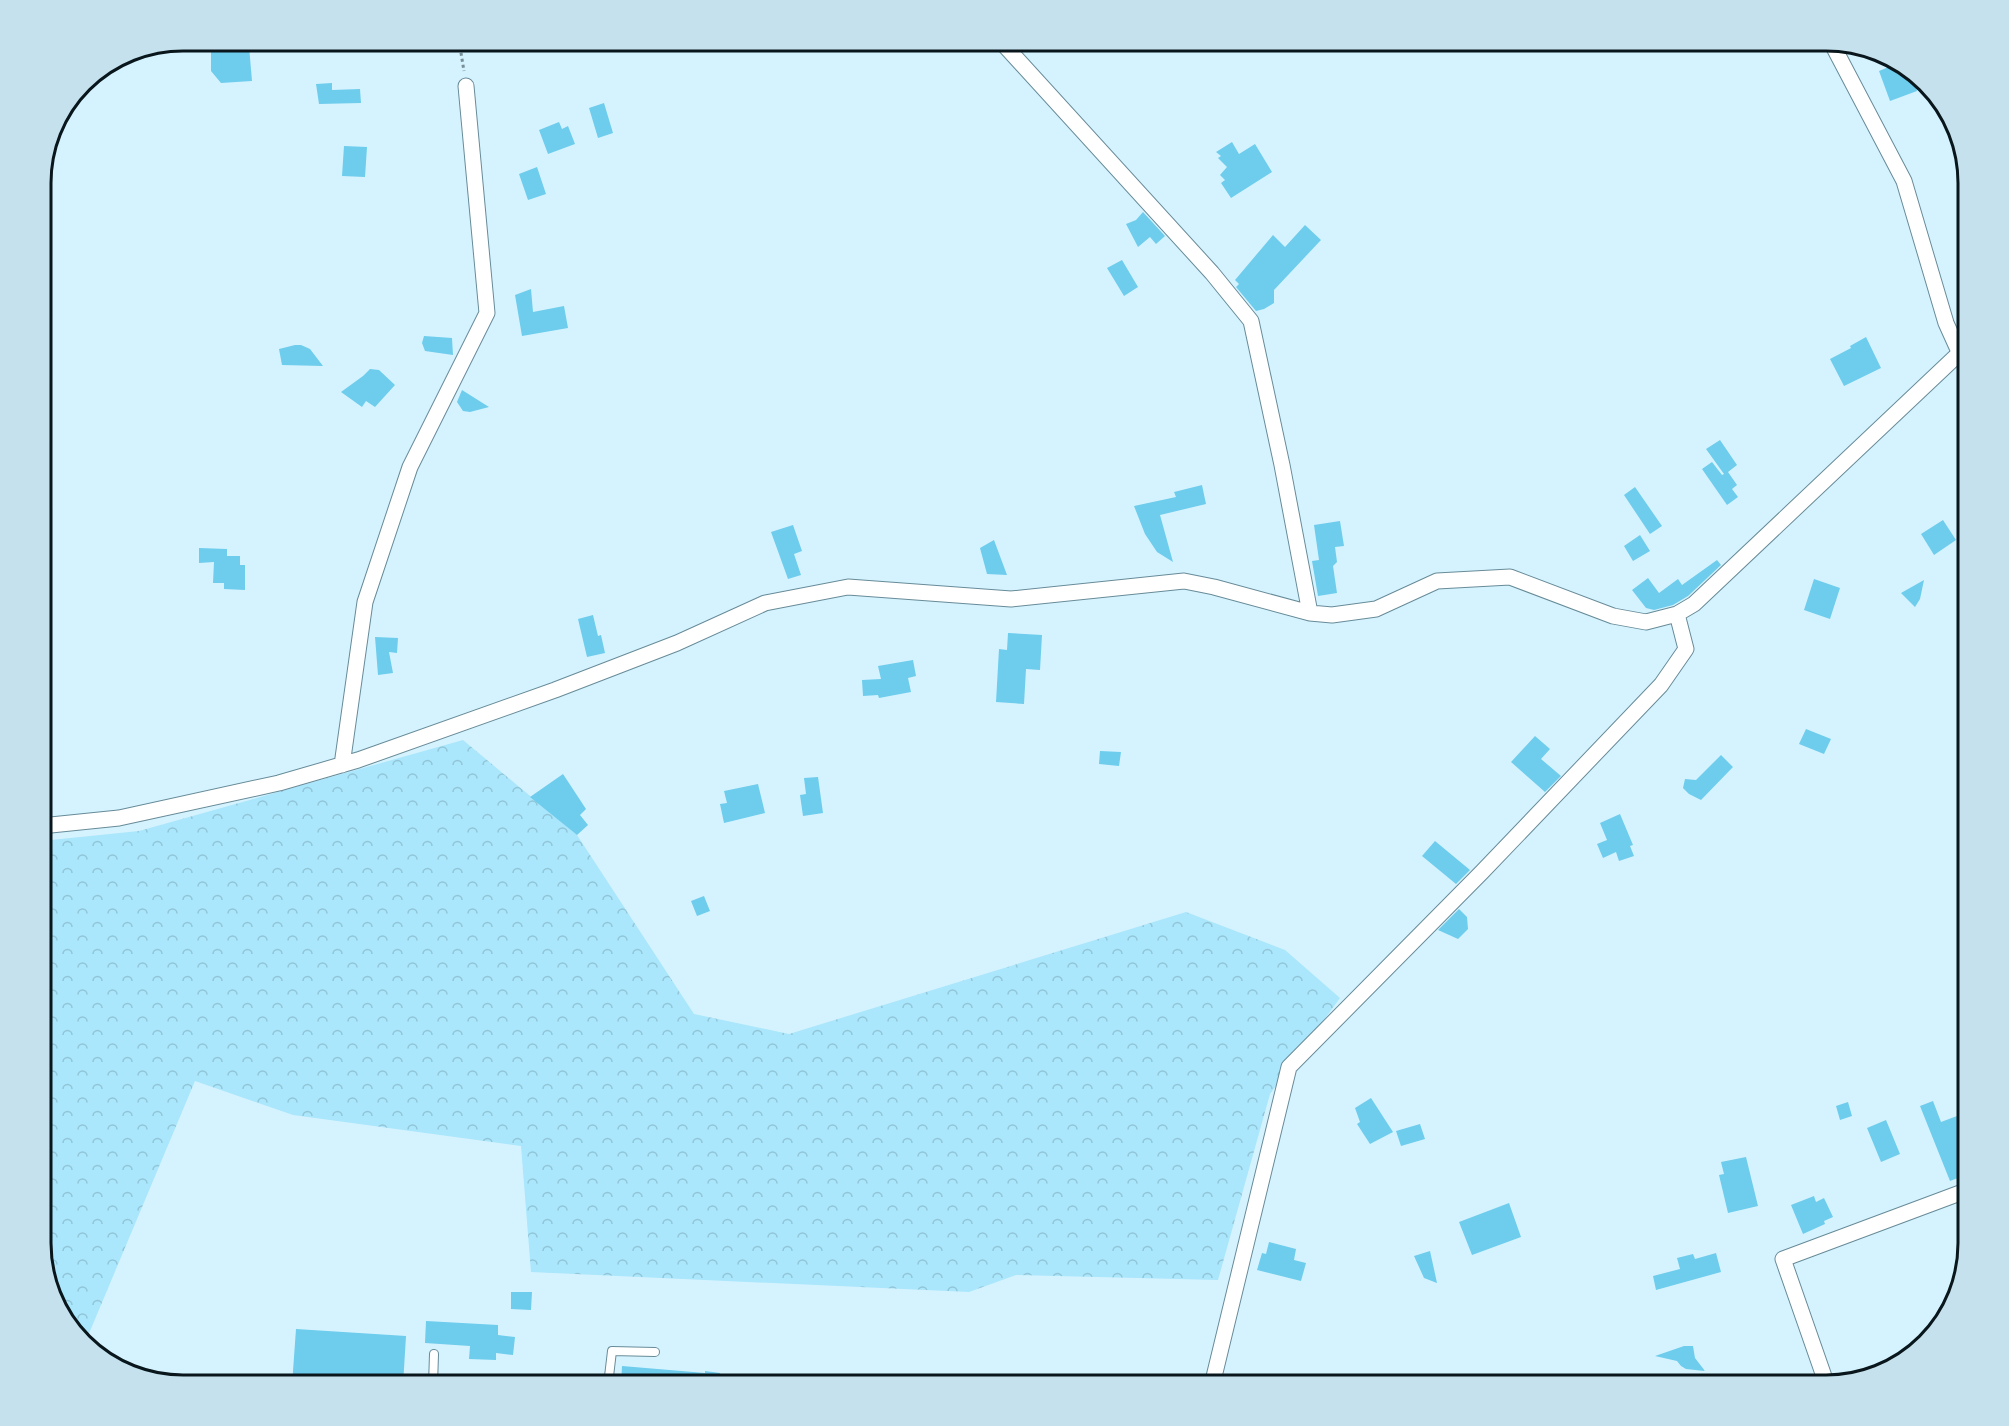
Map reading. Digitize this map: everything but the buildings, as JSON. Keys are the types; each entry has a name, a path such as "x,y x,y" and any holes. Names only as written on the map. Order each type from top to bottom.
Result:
{"street":[{"path":"1010,51 1212,273 1251,321 1282,465 1310,614"},
{"path":"1836,52 1904,181 1946,323 1958,341"},
{"path":"342,765 365,602 410,467 487,313 466,86"},
{"path":"51,825 119,818 279,783 342,765 555,690 677,643 765,603 848,587 1011,599 1184,582 1214,587 1310,614 1332,615 1376,609 1437,581 1510,577 1613,616 1646,622 1677,614 1694,604 1958,356"},
{"path":"1215,1375 1289,1067 1482,872 1661,685 1686,650 1677,614"},
{"path":"1824,1375 1784,1259 1958,1194"}],"lane":[{"path":"609,1375 612,1351 655,1352"},
{"path":"433,1375 434,1353"}],"path":[{"path":"461,51 466,86"}],"green space":[{"path":"463,740 577,835 694,1014 789,1034 1186,912 1285,950 1340,998 1270,1094 1218,1280 1016,1275 969,1292 531,1272 521,1146 293,1115 195,1081 89,1335 78,1323 61,1293 51,1251 51,840 139,831"}]}
